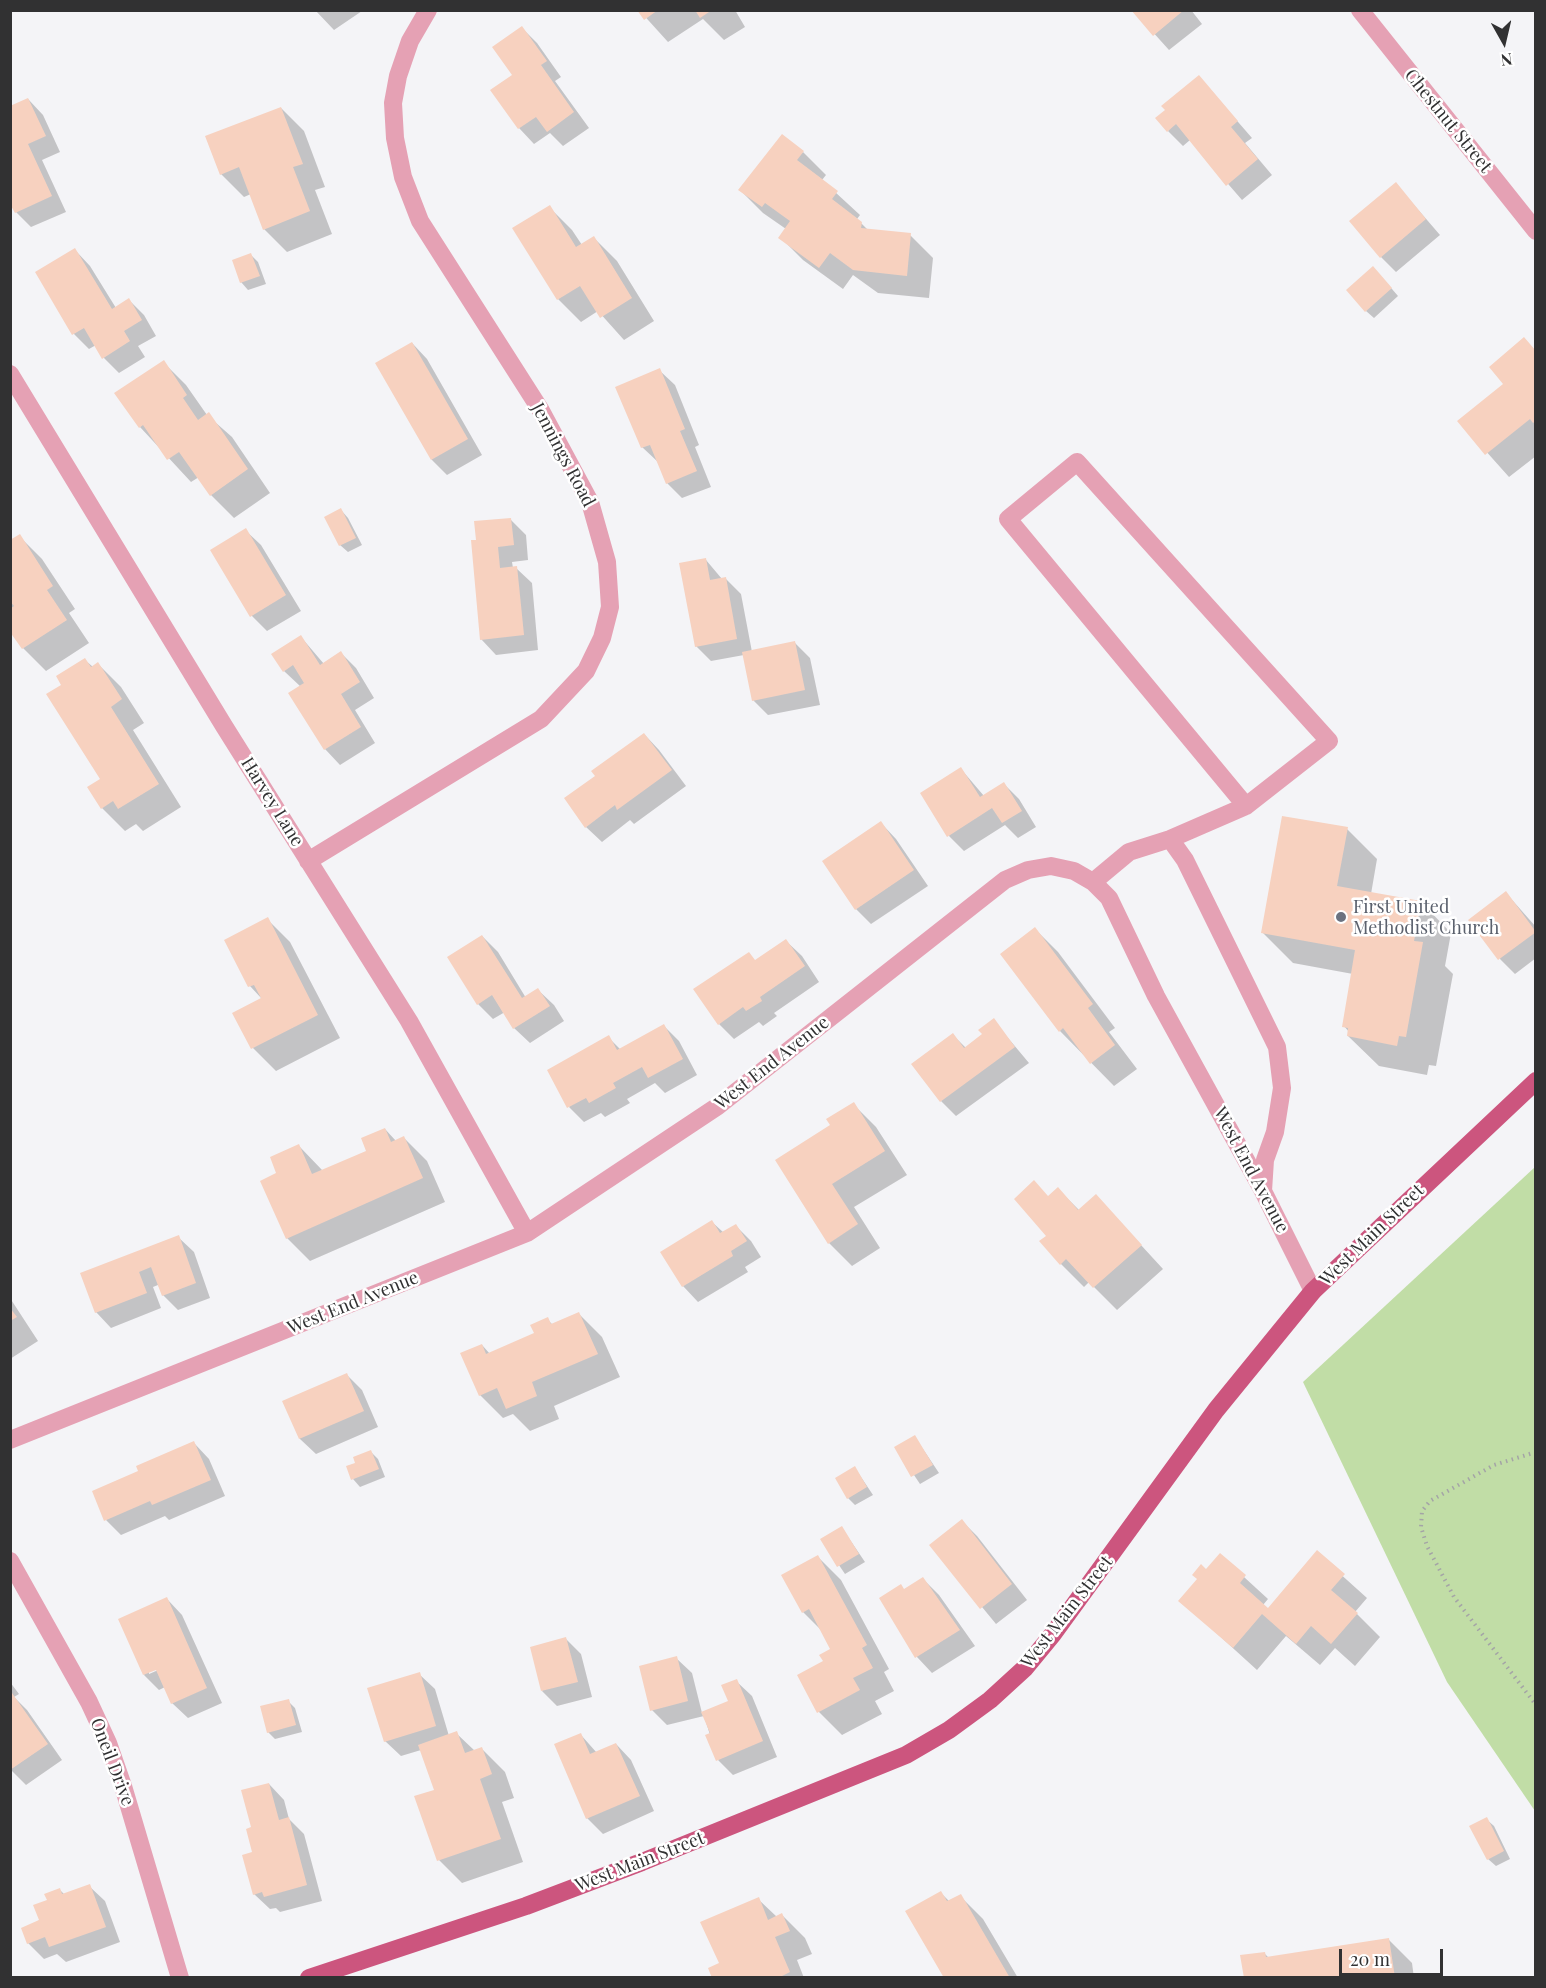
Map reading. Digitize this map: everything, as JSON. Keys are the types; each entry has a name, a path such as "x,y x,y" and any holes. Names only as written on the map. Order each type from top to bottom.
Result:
{"main road":[{"name":"West Main Street","path":"309,1977 526,1906 642,1862 906,1755 949,1730 1007,1684 1053,1634 1216,1410 1313,1290 1536,1081"}],"street":[{"name":"Jennings Road","path":"308,861 541,719 585,671 602,638 609,607 607,562 590,502 540,409 420,221 403,177 395,138 393,103 398,76 410,41 428,10"},
{"name":"Chestnut Street","path":"1360,10 1536,231"},
{"name":"Harvey Lane","path":"10,374 308,861 409,1021 527,1233"},
{"path":"1093,882 1129,852 1170,839 1246,806 1329,741 1077,462 1008,519 1246,806"},
{"path":"1170,839 1185,860 1277,1047 1282,1088 1275,1132 1265,1160 1263,1191"},
{"name":"West End Avenue","path":"10,1440 527,1233 718,1106 1005,880 1028,870 1051,866 1074,870 1093,882 1109,898 1156,996 1263,1191 1313,1290"},
{"name":"Oneil Drive","path":"10,1561 89,1702 108,1743 180,1977"}],"path":[{"path":"1536,1452 1494,1465 1430,1501 1422,1511 1420,1527 1427,1546 1454,1597 1536,1705"}],"green space":[{"path":"1535,1167 1535,1811 1447,1682 1303,1382"}],"building":[{"path":"637,10 658,10 644,20"},
{"path":"695,10 712,10 700,18"},
{"path":"1131,10 1184,10 1153,36"},
{"path":"522,26 547,61 541,65 574,112 547,132 536,117 518,129 490,90 512,75 492,47"},
{"path":"1199,75 1238,121 1231,127 1258,159 1226,186 1176,124 1167,132 1155,118 1165,110 1161,106"},
{"path":"28,98 46,136 28,144 52,196 15,213 10,204 10,106"},
{"path":"281,107 303,164 293,167 310,211 263,230 239,167 220,175 205,136"},
{"path":"782,134 804,151 797,160 838,191 832,199 862,222 861,228 911,233 907,276 853,270 830,253 819,268 778,238 790,221 765,203 762,207 738,190"},
{"path":"1396,182 1426,219 1380,258 1349,221"},
{"path":"550,205 576,247 594,236 632,298 600,318 580,286 557,300 512,228"},
{"path":"75,248 112,309 129,298 142,320 124,331 130,341 102,359 84,328 72,335 35,272"},
{"path":"251,253 260,276 240,283 232,260"},
{"path":"1373,266 1392,288 1365,312 1346,290"},
{"path":"1524,337 1536,351 1536,421 1533,423 1530,419 1485,455 1457,421 1503,384 1489,367"},
{"path":"412,342 468,439 431,460 375,363"},
{"path":"164,360 187,395 183,398 198,420 209,412 248,469 210,496 179,452 167,460 143,425 139,428 114,393"},
{"path":"660,368 685,429 680,431 697,471 666,484 650,445 641,448 615,387"},
{"path":"341,508 356,538 339,546 324,517"},
{"path":"511,518 514,545 498,547 500,568 517,566 524,635 480,640 471,540 476,540 474,521"},
{"path":"246,528 286,595 250,617 210,550"},
{"path":"20,534 53,586 47,590 67,620 22,649 10,632 10,609 14,606 10,601 10,540"},
{"path":"706,558 710,580 726,577 737,639 695,647 679,563"},
{"path":"301,635 320,665 341,651 360,682 341,694 361,727 324,750 288,693 304,683 293,665 283,672 271,654"},
{"path":"795,641 805,690 752,701 742,652"},
{"path":"85,658 91,667 98,662 122,699 111,707 159,784 118,809 113,801 101,809 87,787 100,779 46,694 61,685 56,676"},
{"path":"644,733 672,770 617,810 615,805 585,828 564,798 595,776 591,771"},
{"path":"961,767 980,797 1004,782 1022,811 1002,823 992,808 947,837 920,793"},
{"name":"First United Methodist Church","path":"1282,816 1348,827 1337,886 1421,901 1414,941 1423,942 1406,1037 1399,1036 1397,1046 1347,1036 1348,1028 1342,1027 1355,950 1261,933"},
{"path":"881,821 914,870 855,910 822,861"},
{"path":"1506,891 1536,932 1498,960 1468,920"},
{"path":"268,917 318,1015 251,1049 232,1013 261,998 254,985 248,987 224,940"},
{"path":"1035,927 1093,1004 1088,1008 1115,1045 1090,1064 1063,1028 1059,1032 1000,954"},
{"path":"482,935 522,998 538,988 550,1006 513,1029 492,995 477,1005 447,957"},
{"path":"786,939 805,966 760,997 762,1001 746,1011 743,1007 718,1025 693,989 749,952 755,960"},
{"path":"994,1018 1015,1047 940,1102 911,1064 953,1033 964,1048 982,1034 978,1030"},
{"path":"664,1024 683,1059 648,1078 642,1067 613,1083 616,1088 589,1103 586,1098 567,1108 547,1070 609,1035 617,1050"},
{"path":"854,1102 885,1151 832,1184 858,1224 828,1244 775,1160 830,1125 826,1119"},
{"path":"385,1128 391,1142 404,1136 423,1178 286,1239 260,1181 276,1173 270,1157 299,1144 312,1174 366,1151 361,1138"},
{"path":"1034,1180 1048,1196 1058,1187 1078,1210 1096,1194 1142,1245 1093,1288 1066,1259 1060,1265 1039,1241 1046,1236 1014,1199"},
{"path":"712,1220 720,1233 736,1224 747,1241 731,1251 733,1256 682,1287 660,1252"},
{"path":"179,1235 196,1283 162,1296 151,1267 139,1272 147,1293 95,1313 80,1273"},
{"path":"10,1308 17,1317 10,1321"},
{"path":"579,1312 598,1354 532,1382 537,1396 506,1409 497,1388 479,1396 460,1353 482,1344 486,1354 534,1333 530,1325 548,1317 551,1324"},
{"path":"347,1373 364,1411 299,1439 282,1401"},
{"path":"915,1435 933,1465 911,1477 894,1447"},
{"path":"194,1441 211,1480 152,1505 150,1501 104,1521 92,1491 138,1471 136,1466"},
{"path":"371,1450 379,1469 351,1480 346,1466 355,1463 353,1457"},
{"path":"855,1466 867,1487 847,1499 835,1478"},
{"path":"962,1519 1012,1584 980,1609 929,1545"},
{"path":"842,1526 859,1554 837,1567 820,1539"},
{"path":"1317,1550 1345,1574 1331,1590 1358,1613 1331,1644 1311,1626 1296,1644 1262,1614 1233,1648 1178,1601 1197,1579 1192,1575 1201,1564 1206,1569 1220,1553 1246,1575 1240,1583 1268,1608"},
{"path":"818,1555 867,1645 862,1648 873,1668 853,1678 860,1690 817,1713 797,1675 823,1661 819,1655 830,1649 809,1609 802,1613 781,1575"},
{"path":"923,1577 960,1630 915,1658 879,1598 901,1584 904,1589"},
{"path":"167,1597 207,1688 171,1704 156,1670 143,1675 118,1619"},
{"path":"566,1637 578,1682 541,1691 530,1647"},
{"path":"677,1656 688,1701 650,1711 639,1666"},
{"path":"420,1672 436,1726 384,1742 367,1688"},
{"path":"737,1679 763,1741 716,1761 705,1735 710,1733 701,1712 728,1701 721,1685"},
{"path":"12,1693 48,1744 10,1770 10,1694"},
{"path":"289,1699 296,1725 267,1733 260,1706"},
{"path":"457,1731 465,1753 482,1747 492,1774 480,1779 501,1839 437,1861 414,1796 434,1790 418,1745"},
{"path":"581,1733 590,1754 616,1743 640,1796 586,1819 554,1744"},
{"path":"269,1783 279,1820 289,1817 307,1885 264,1897 262,1892 253,1895 242,1855 252,1852 246,1829 251,1827 241,1790"},
{"path":"1487,1817 1504,1851 1487,1860 1469,1826"},
{"path":"90,1884 106,1927 49,1947 45,1937 27,1944 21,1928 39,1920 33,1905 47,1900 44,1894 60,1888 62,1894"},
{"path":"941,1891 947,1901 961,1894 1010,1978 944,1978 905,1911"},
{"path":"759,1897 768,1920 782,1913 790,1931 775,1937 790,1972 778,1978 712,1978 708,1968 719,1963 700,1922"},
{"path":"1389,1938 1395,1978 1244,1978 1240,1955 1265,1952 1266,1957"}],"place":[{"name":"First United Methodist Church","path":"1341,917"}]}
